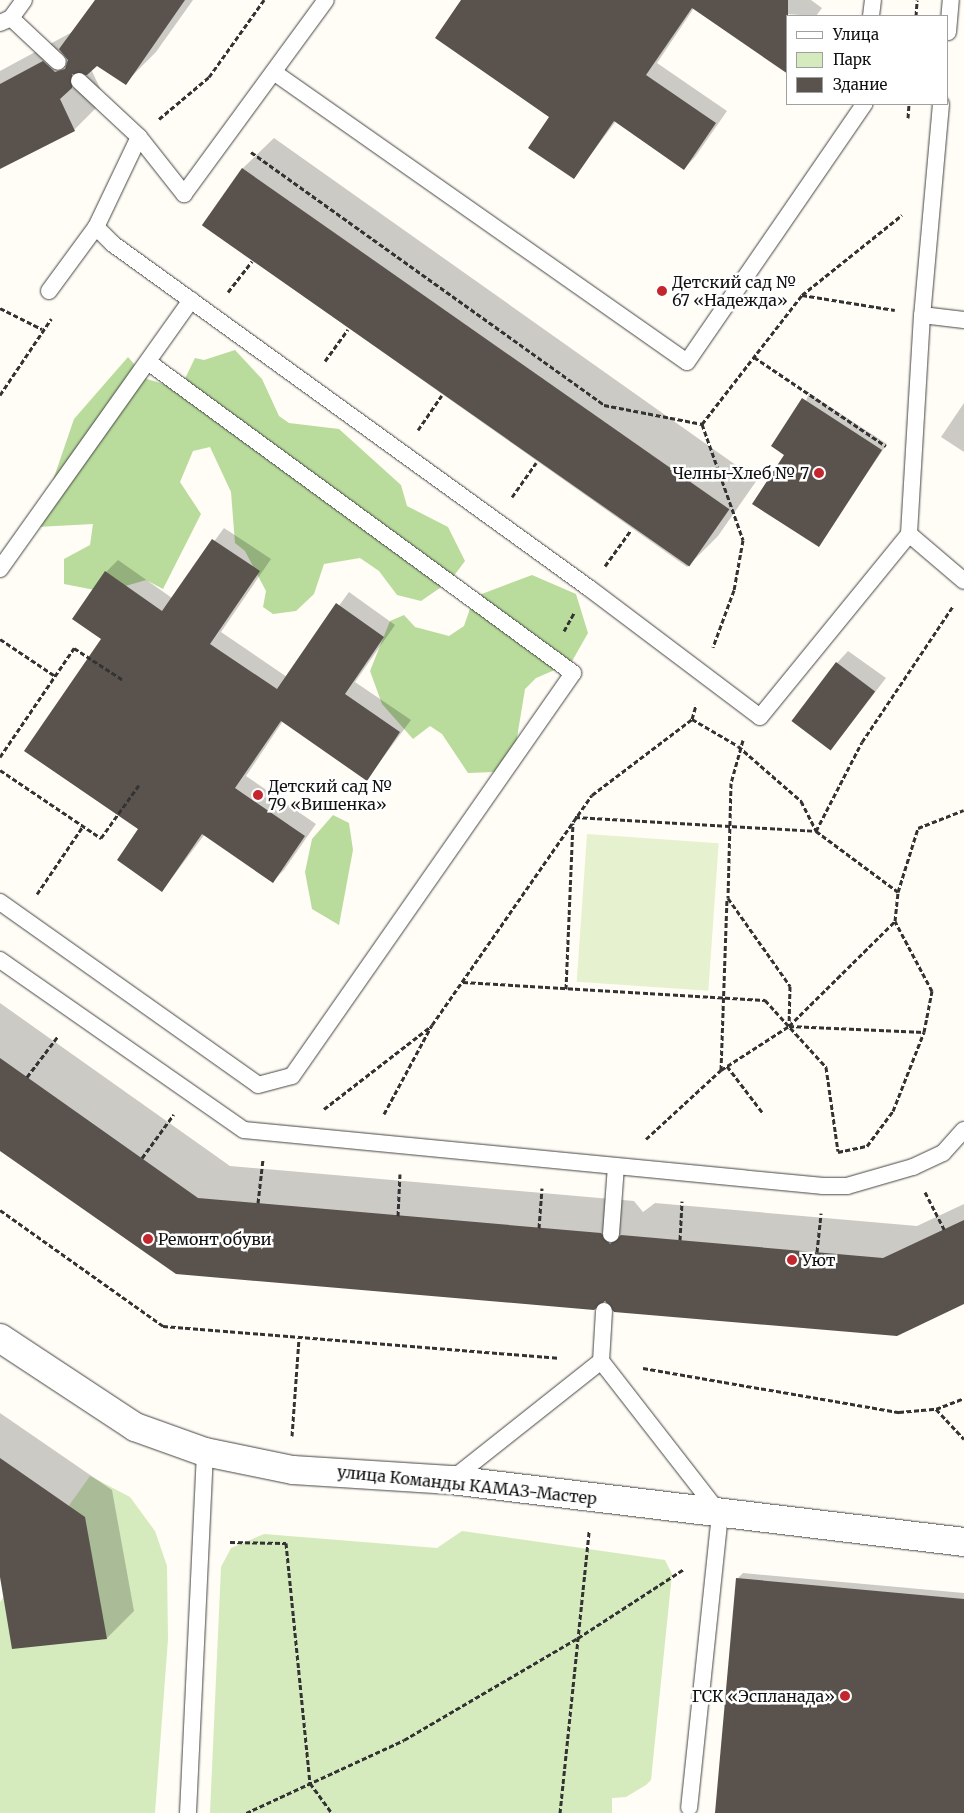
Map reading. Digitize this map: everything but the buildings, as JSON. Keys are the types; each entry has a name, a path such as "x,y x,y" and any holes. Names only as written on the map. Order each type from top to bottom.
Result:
{"street":[{"name":"улица Команды КАМАЗ-Мастер","path":"0,1338 135,1427 205,1452 294,1470 451,1480 964,1542"}],"lane":[{"path":"24,0 6,20 58,62"},
{"path":"79,82 139,137 184,194 229,136 326,0"},
{"path":"871,15 873,0"},
{"path":"949,21 951,0"},
{"path":"275,73 687,362 863,105"},
{"path":"96,227 191,300 704,673 760,718 909,534 922,315 941,105"},
{"path":"49,291 96,227 139,137"},
{"path":"0,569 191,300"},
{"path":"922,315 964,320"},
{"path":"0,902 258,1085 292,1076 572,673 148,362"},
{"path":"909,534 964,581"},
{"path":"0,960 244,1130 823,1186 840,1186 913,1167 943,1153 964,1130"},
{"path":"611,1234 616,1166"},
{"path":"604,1311 601,1361 720,1514 688,1807"},
{"path":"451,1480 601,1361"},
{"path":"188,1813 205,1452"}],"path":[{"path":"139,137 209,77 264,0"},
{"path":"916,15 917,0"},
{"path":"229,136 604,405 702,424"},
{"path":"702,424 802,295 901,216 933,180"},
{"path":"212,315 252,261"},
{"path":"802,295 922,315"},
{"path":"0,308 42,329"},
{"path":"308,385 348,328"},
{"path":"754,357 913,465"},
{"path":"403,453 442,395"},
{"path":"368,1142 432,1025 575,817 592,795 692,719 704,673 734,590 743,540 702,424"},
{"path":"495,520 536,463"},
{"path":"549,656 589,588 631,530"},
{"path":"816,831 862,742 959,596"},
{"path":"0,639 55,676"},
{"path":"0,757 74,648 123,680"},
{"path":"721,1070 729,825 738,746 760,718"},
{"path":"692,719 738,746 801,801 816,831 898,892"},
{"path":"0,770 101,838 139,786"},
{"path":"838,1151 867,1146 893,1111 924,1032 932,991 895,921 898,892 918,828 964,810"},
{"path":"575,817 816,831"},
{"path":"566,990 573,821"},
{"path":"21,917 83,826"},
{"path":"728,898 790,986 789,1026"},
{"path":"616,1166 721,1070 789,1026 895,921"},
{"path":"463,982 723,1000 765,1000 826,1067 838,1151 840,1186"},
{"path":"27,1077 75,1013"},
{"path":"290,1135 432,1025"},
{"path":"789,1026 924,1032"},
{"path":"727,1066 762,1112"},
{"path":"142,1158 190,1092"},
{"path":"258,1203 266,1133"},
{"path":"398,1216 401,1145"},
{"path":"539,1228 544,1159"},
{"path":"913,1167 944,1230"},
{"path":"680,1240 684,1173"},
{"path":"817,1252 823,1186"},
{"path":"0,1210 163,1326 299,1339 601,1361 899,1412 936,1409 964,1398"},
{"path":"291,1442 299,1339"},
{"path":"936,1409 964,1439"},
{"path":"560,1813 592,1498"},
{"path":"200,1541 286,1543 310,1783 332,1813"},
{"path":"246,1813 404,1740 578,1638 716,1548"}],"green space":[{"path":"235,350 262,379 279,416 289,423 339,429 401,485 407,506 448,527 465,561 450,581 421,601 397,595 379,571 360,558 324,564 314,594 296,611 273,614 263,607 266,591 245,551 235,543 231,492 210,447 193,451 180,482 201,514 163,589 146,580 105,592 64,584 64,559 90,545 93,524 37,527 74,419 128,357 147,379 180,389 195,358 204,360"},
{"path":"532,575 576,594 588,633 571,663 536,678 525,689 514,756 494,772 468,773 442,734 430,726 413,739 382,704 370,671 390,621 404,615 415,627 449,636 464,626 474,597"},
{"path":"333,815 349,823 353,850 339,925 312,909 305,872 312,839"},
{"path":"587,834 719,843 708,991 577,982"},
{"path":"90,1476 130,1497 155,1531 167,1566 168,1639 155,1813 0,1813 0,1602"},
{"path":"462,1531 665,1560 672,1574 651,1780 626,1797 612,1798 612,1813 210,1813 221,1567 231,1548 264,1534 437,1548"}],"place":[{"name":"Детский сад № 67 «Надежда»","path":"662,291"},
{"name":"Челны-Хлеб № 7","path":"819,473"},
{"name":"Детский сад № 79 «Вишенка»","path":"258,795"},
{"name":"Ремонт обуви","path":"148,1239"},
{"name":"Уют","path":"792,1260"},
{"name":"ГСК «Эспланада»","path":"845,1696"}]}
